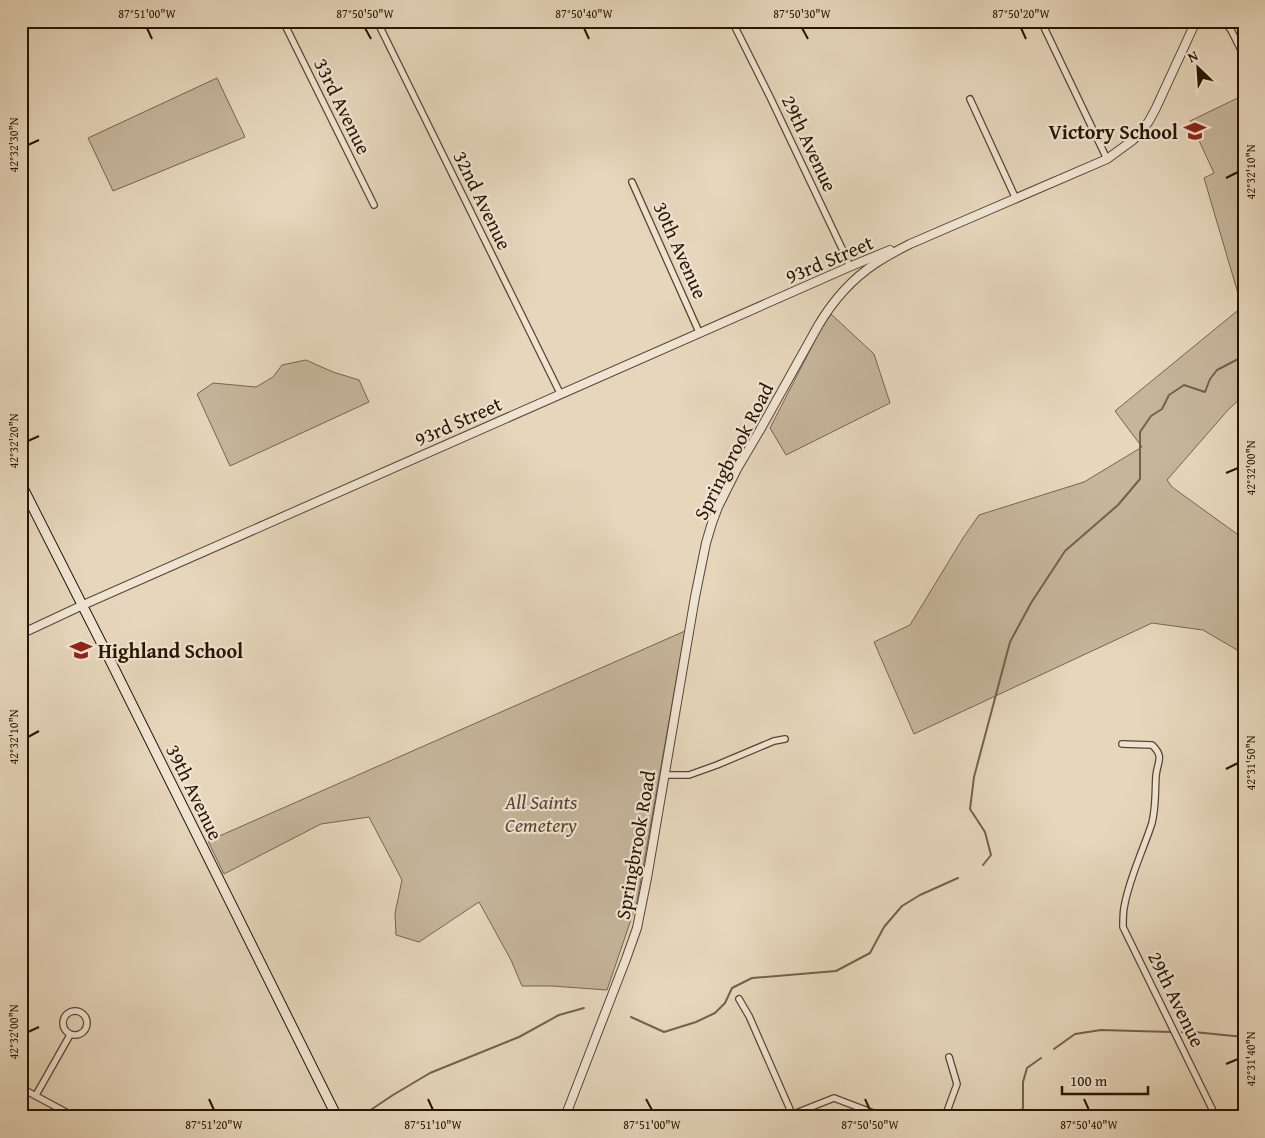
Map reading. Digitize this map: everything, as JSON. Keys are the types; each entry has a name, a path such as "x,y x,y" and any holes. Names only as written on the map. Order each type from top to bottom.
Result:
{"main road":[{"name":"39th Avenue","path":"21,484 83,605 335,1116"}],"street":[{"name":"33rd Avenue","path":"284,21 374,205"},
{"name":"32nd Avenue","path":"377,21 560,393"},
{"name":"29th Avenue","path":"732,21 847,259 854,281"},
{"path":"1041,21 1107,159"},
{"name":"Springbrook Road","path":"565,1117 637,928 695,597 704,549 712,523 737,469 818,326 834,302 874,264 910,244 1107,159 1133,140 1148,121 1196,21"},
{"path":"1224,21 1231,30 1244,56"},
{"path":"970,99 1016,199"},
{"name":"30th Avenue","path":"632,182 700,332"},
{"name":"93rd Street","path":"21,634 849,266 910,244"},
{"path":"664,775 689,775 774,741 785,739"},
{"name":"29th Avenue","path":"1122,744 1152,745 1158,750 1160,756 1156,773 1152,821 1127,893 1123,910 1123,927 1216,1117"},
{"path":"739,999 749,1016 789,1115 834,1098 884,1117"},
{"path":"69,1012 80,1012 86,1018 87,1026 82,1033 74,1036 70,1035 62,1026 63,1018 69,1012"},
{"path":"36,1095 70,1035"},
{"path":"945,1117 957,1084 949,1057"},
{"path":"21,1088 76,1117"}],"green space":[{"path":"217,78 245,137 113,191 88,138"},
{"path":"1244,95 1244,395 1228,410 1167,480 1172,487 1244,539 1244,654 1203,630 1152,623 914,734 874,642 910,625 979,515 1084,482 1142,447 1115,411 1242,307 1204,178 1214,173 1190,121"},
{"path":"831,314 874,354 890,403 786,455 770,428 822,327"},
{"path":"306,360 333,372 359,380 369,402 230,466 197,394 213,383 256,387 273,377 282,365"},
{"name":"All Saints Cemetery","path":"685,631 637,902 607,990 522,986 511,960 479,902 419,942 396,935 395,913 402,880 369,817 321,824 224,874 208,841"}],"waterway":[{"path":"983,865 991,855 985,832 970,809 974,777 1010,642 1031,603 1065,551 1118,505 1140,479 1140,432 1151,416 1162,409 1169,395 1184,385 1205,392 1210,379 1217,370 1244,356"},
{"path":"631,1017 664,1032 696,1022 715,1013 725,1003 732,988 752,978 836,971 870,953 884,927 902,906 920,895 958,878"},
{"path":"365,1117 366,1113 430,1073 519,1037 559,1015 584,1008"},
{"path":"1054,1049 1075,1034 1101,1030 1171,1032"},
{"path":"1182,1032 1244,1037"},
{"path":"1018,1117 1023,1108 1023,1082 1027,1068 1041,1058"}],"place":[{"name":"Victory School","path":"1195,131"},
{"name":"Highland School","path":"81,650"}]}
